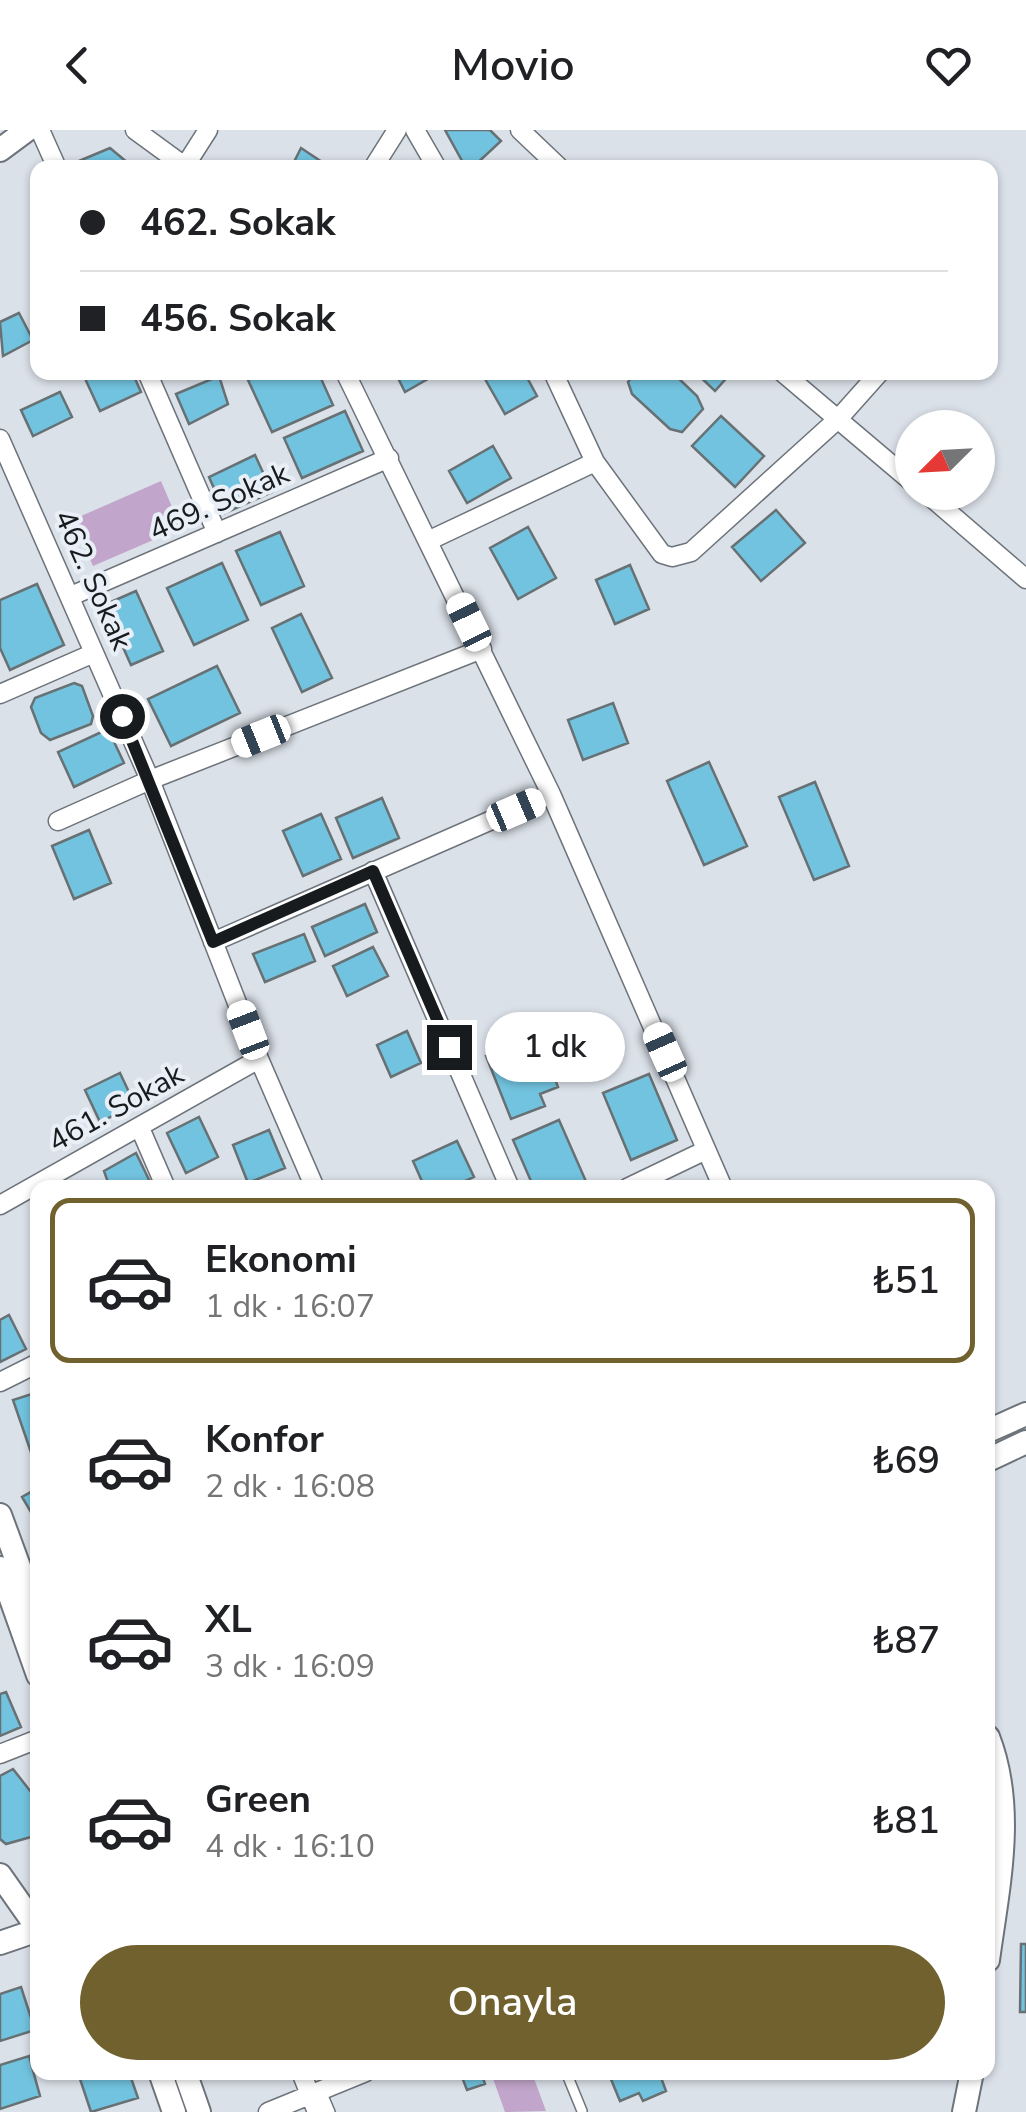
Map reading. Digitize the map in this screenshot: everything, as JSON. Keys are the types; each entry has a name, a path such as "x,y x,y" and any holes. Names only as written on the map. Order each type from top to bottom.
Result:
{"street":[{"path":"0,150 28,130"},
{"path":"40,130 53,160"},
{"path":"135,130 178,160"},
{"path":"190,160 208,130"},
{"path":"378,160 397,130"},
{"path":"415,130 432,160"},
{"path":"520,130 552,160"},
{"path":"151,380 217,533"},
{"path":"349,380 551,794 718,1180"},
{"path":"556,380 595,462 662,554 681,556 840,418 873,380"},
{"path":"792,380 895,467"},
{"name":"462. Sokak","path":"0,439 150,780 259,1059 312,1180"},
{"name":"469. Sokak","path":"72,596 389,458"},
{"path":"430,540 595,462"},
{"path":"946,510 1026,580"},
{"path":"58,821 150,780 482,649"},
{"path":"0,694 94,653"},
{"path":"213,942 551,794"},
{"path":"373,871 507,1180"},
{"name":"461. Sokak","path":"45,1180 259,1059"},
{"path":"140,1128 163,1180"},
{"path":"643,1180 704,1150"},
{"name":"461. Sokak","path":"0,1205 30,1188"},
{"path":"0,1382 30,1367"},
{"path":"995,1428 1026,1414"},
{"path":"995,1457 1026,1442"},
{"path":"0,1515 30,1643"},
{"path":"11,1566 30,1603"},
{"path":"0,1754 30,1742"},
{"path":"995,1803 1005,1834 995,1908"},
{"path":"0,1876 30,1918"},
{"path":"0,1943 30,1932"},
{"path":"163,2080 174,2112"},
{"path":"189,2080 199,2112"},
{"path":"268,2112 316,2099 351,2080"},
{"path":"964,2112 970,2080"}],"lane":[{"path":"569,2080 582,2111"},
{"path":"316,2099 330,2112"}],"shaded area":[{"path":"161,481 181,528 93,566 72,520"},
{"path":"494,2080 535,2080 546,2111 505,2112"}],"building":[{"path":"445,130 490,130 501,141 481,160 462,160"},
{"path":"110,148 124,160 81,160"},
{"path":"301,148 319,160 295,160"},
{"path":"19,313 30,342 3,356 0,322"},
{"path":"86,380 136,380 141,392 100,411"},
{"path":"209,380 220,380 228,404 189,424 176,394"},
{"path":"248,380 322,380 333,405 272,432"},
{"path":"399,380 426,380 405,392"},
{"path":"486,380 528,380 537,396 505,414"},
{"path":"680,380 697,396 703,409 682,432 670,429 632,394 628,382"},
{"path":"703,380 725,380 715,391"},
{"path":"60,392 72,417 33,436 21,410"},
{"path":"345,411 363,451 302,478 284,438"},
{"path":"721,416 764,456 735,487 692,446"},
{"path":"493,446 511,478 467,503 449,471"},
{"path":"255,455 272,492 225,513 209,477"},
{"path":"776,510 805,543 761,581 732,547"},
{"path":"528,527 556,578 518,599 490,548"},
{"path":"280,532 304,586 261,605 236,551"},
{"path":"222,563 248,620 194,645 167,588"},
{"path":"630,565 649,609 615,624 596,580"},
{"path":"37,584 64,645 10,670 0,648 0,600"},
{"path":"136,591 163,651 131,665 104,605"},
{"path":"301,614 332,678 302,692 272,628"},
{"path":"217,666 240,713 171,746 148,699"},
{"path":"74,683 82,686 93,716 91,724 50,740 41,733 31,707 35,698"},
{"path":"613,703 628,743 583,760 568,720"},
{"path":"108,729 124,763 74,787 58,752"},
{"path":"709,762 747,846 704,865 667,781"},
{"path":"815,782 849,866 814,880 779,797"},
{"path":"382,798 399,838 353,858 336,818"},
{"path":"321,814 341,859 303,876 283,831"},
{"path":"89,830 111,883 74,899 52,846"},
{"path":"365,904 377,932 325,956 312,927"},
{"path":"304,934 315,961 265,982 253,954"},
{"path":"373,947 388,976 347,996 333,966"},
{"path":"407,1031 421,1063 391,1077 377,1045"},
{"path":"518,1043 522,1053 542,1045 558,1087 540,1094 545,1106 511,1119 486,1056"},
{"path":"120,1073 135,1105 100,1122 85,1090"},
{"path":"649,1074 677,1140 631,1160 603,1093"},
{"path":"199,1117 218,1157 186,1173 167,1133"},
{"path":"559,1120 585,1180 530,1180 513,1140"},
{"path":"269,1130 285,1168 247,1180 233,1145"},
{"path":"457,1141 474,1177 421,1180 413,1161"},
{"path":"136,1153 149,1180 107,1180 104,1171"},
{"path":"9,1315 26,1349 0,1362 0,1320"},
{"path":"30,1395 30,1449 13,1400"},
{"path":"30,1492 30,1510 22,1497"},
{"path":"6,1692 21,1727 0,1736 0,1694"},
{"path":"13,1769 30,1791 30,1837 6,1844 0,1839 0,1776"},
{"path":"1021,1944 1026,1944 1026,2012 1020,2012"},
{"path":"21,1987 30,2015 30,2032 0,2041 0,1994"},
{"path":"29,2056 30,2080 36,2080 40,2096 0,2109 0,2065"},
{"path":"80,2080 132,2080 138,2098 91,2112"},
{"path":"463,2080 484,2080 485,2084 467,2090"},
{"path":"611,2080 662,2080 666,2091 643,2101 639,2093 620,2101"}],"route":[{"path":"122,716 213,942 373,871 449,1047"}]}
